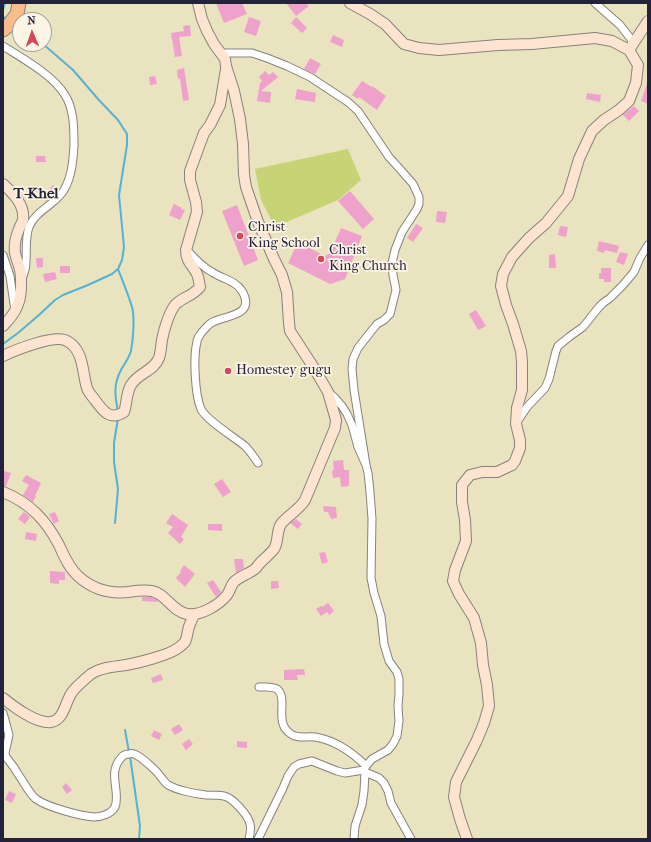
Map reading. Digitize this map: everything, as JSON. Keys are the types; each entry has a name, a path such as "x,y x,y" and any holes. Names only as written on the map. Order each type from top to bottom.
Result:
{"highway":[{"path":"3,30 17,14 18,3"}],"main road":[{"path":"3,492 26,504 38,514 45,522 77,575 90,585 103,591 113,593 153,591 162,596 171,606 186,614 195,614 212,608 221,602 228,594 234,582 255,569 273,550 277,543 278,528 284,520 301,506 305,500 335,428 336,420 328,392 290,331 288,323 288,292 258,222 246,187 240,118 234,91 225,59 207,31 198,3"},
{"path":"350,3 385,24 404,44 419,48 439,50 595,38 632,46"},
{"path":"632,46 648,21"},
{"path":"467,839 454,797 456,782 477,740 490,706 481,643 474,618 453,581 455,570 466,541 462,502 462,485 470,475 482,472 497,472 512,464 520,448 520,440 516,424 517,408 522,390 521,351 501,286 503,274 512,256 546,223 568,196 579,159 592,131 629,101 636,83 638,65 632,46"},
{"path":"3,356 20,348 53,339 67,341 78,352 81,359 87,389 104,413 119,416 124,412 130,386 134,380 152,367 159,359 162,338 171,312 176,304 196,292 200,287 198,276 186,256 186,250 197,212 190,180 190,171 202,137 210,126 220,105 226,66"},
{"path":"3,184 11,191 21,207 23,220 15,243 15,253 21,272 20,299 9,321 3,326"},
{"path":"3,698 20,712 44,722 56,720 61,715 73,691 96,671 147,660 179,648 185,642 189,625 195,614"}],"street":[{"path":"595,3 620,25 632,46"},
{"path":"3,46 45,74 55,84 65,95 71,108 73,119 72,170 63,191 55,201 41,212 29,227 25,269 21,281"},
{"path":"221,53 252,53 267,58 310,78 348,102 358,111 389,157 413,184 419,197 417,209 402,232 395,250 392,263 396,290 390,314 377,324 358,348 353,359 352,368 370,492 371,578 381,616 384,644 389,661 397,672 399,686 398,736 388,750 372,760 365,769 362,805 355,826 354,839"},
{"path":"516,424 527,407 547,384 558,346 583,327 599,307 626,282 634,272 648,245"},
{"path":"186,250 194,259 211,272 236,283 244,296 245,306 242,311 211,323 198,338 196,343 196,388 200,408 203,412 213,422 250,451 258,463"},
{"path":"3,255 10,276 15,311"},
{"path":"328,392 342,406 347,414 366,466"},
{"path":"259,687 276,689 280,693 282,699 282,722 291,735 323,738 335,743 349,752 365,769 379,778 384,783 391,803 411,839"},
{"path":"3,713 9,735 5,753 6,757 31,793 45,803 69,812 93,817 98,817 111,812 116,803 114,781 115,768 123,756 133,754 138,756 160,775 163,781 168,785 186,792 226,796 244,811 250,824 249,839"},
{"path":"258,839 288,776 294,767 299,764 312,761 336,771 345,772 365,769"}],"green space":[{"path":"348,149 361,180 338,200 275,227 261,200 255,169"}],"building":[{"path":"216,3 242,3 247,14 224,23"},
{"path":"286,3 305,3 309,6 296,16"},
{"path":"249,17 261,21 256,36 244,32"},
{"path":"296,17 307,28 302,33 291,23"},
{"path":"190,25 191,36 179,37 182,56 175,57 171,33 184,31 183,26"},
{"path":"333,35 344,40 342,47 330,42"},
{"path":"310,58 321,64 315,74 304,69"},
{"path":"184,68 189,100 183,101 180,78 178,79 177,70"},
{"path":"265,71 269,75 273,72 278,77 261,91 271,92 270,103 257,101 260,83 262,81 259,77"},
{"path":"155,76 157,84 150,85 149,77"},
{"path":"362,81 386,96 377,110 359,97 358,99 352,95"},
{"path":"648,84 648,104 641,101"},
{"path":"297,89 316,93 315,102 295,99"},
{"path":"587,93 601,95 600,102 586,99"},
{"path":"634,106 639,111 629,121 623,115"},
{"path":"36,156 45,156 46,162 36,162"},
{"path":"53,185 58,190 46,201 42,197"},
{"name":"Christ King School","path":"350,191 374,219 363,229 338,201"},
{"path":"174,204 185,210 180,220 169,215"},
{"name":"Christ King School","path":"237,205 258,260 244,266 222,211"},
{"path":"437,211 447,212 445,223 436,222"},
{"path":"416,224 423,228 413,242 407,238"},
{"path":"560,226 568,227 566,237 558,235"},
{"name":"Christ King Church","path":"341,228 362,236 345,279 330,284 288,263 298,242 325,256 330,253"},
{"path":"599,241 619,246 617,253 605,250 604,253 597,251"},
{"path":"620,252 628,254 624,265 616,262"},
{"path":"555,254 556,268 549,268 549,255"},
{"path":"36,258 43,258 43,267 37,268"},
{"path":"60,266 70,266 70,273 60,273"},
{"path":"601,268 611,268 611,282 604,282 604,279 599,279"},
{"path":"55,272 57,279 45,282 43,274"},
{"path":"476,310 486,326 478,330 469,314"},
{"path":"343,460 344,470 349,470 349,486 341,487 340,477 333,478 332,471 334,470 333,461"},
{"path":"4,471 11,473 6,486 3,486"},
{"path":"26,475 41,483 33,502 23,495 29,485 22,481"},
{"path":"222,479 231,492 223,497 214,484"},
{"path":"323,506 336,507 337,518 331,519 328,512 324,512"},
{"path":"24,512 30,517 25,524 18,519"},
{"path":"55,512 59,521 54,524 49,514"},
{"path":"172,514 188,525 181,537 184,539 180,544 168,533 173,527 166,523"},
{"path":"296,519 302,524 298,529 290,523"},
{"path":"208,524 222,524 222,531 208,530"},
{"path":"26,532 37,534 36,541 25,539"},
{"path":"325,552 328,562 322,564 319,553"},
{"path":"234,559 243,559 244,568 236,573"},
{"path":"184,565 195,574 185,587 176,578"},
{"path":"50,571 65,572 65,580 59,580 59,584 50,583"},
{"path":"213,580 221,592 216,597 207,583"},
{"path":"271,581 278,581 279,588 271,589"},
{"path":"142,597 151,597 157,600 157,602 142,601"},
{"path":"328,603 334,611 329,615 327,612 321,616 316,609"},
{"path":"304,669 305,675 297,675 298,680 284,680 284,670"},
{"path":"161,674 163,680 153,683 151,678"},
{"path":"179,724 183,730 175,735 171,729"},
{"path":"154,730 162,734 159,740 151,736"},
{"path":"189,739 193,744 186,750 182,744"},
{"path":"237,741 247,742 247,748 237,747"},
{"path":"66,783 72,790 67,794 62,787"},
{"path":"9,791 16,794 12,803 5,800"}],"waterway":[{"path":"3,10 5,3"},
{"path":"3,344 18,333 55,300 63,295 112,274 118,269 122,260 124,247 119,195 127,145 127,134 118,120 73,70 52,52"},
{"path":"118,269 132,307 134,322 131,351 118,375 116,386 118,412"},
{"path":"115,523 118,489 114,462 114,443 118,418"},
{"path":"125,730 129,752"},
{"path":"130,756 140,826 139,839"}],"place":[{"name":"Christ King School","path":"240,236"},
{"name":"Christ King Church","path":"321,259"},
{"name":"Homestey gugu","path":"228,371"}],"district":[{"name":"T-Khel","path":"36,194"}]}
